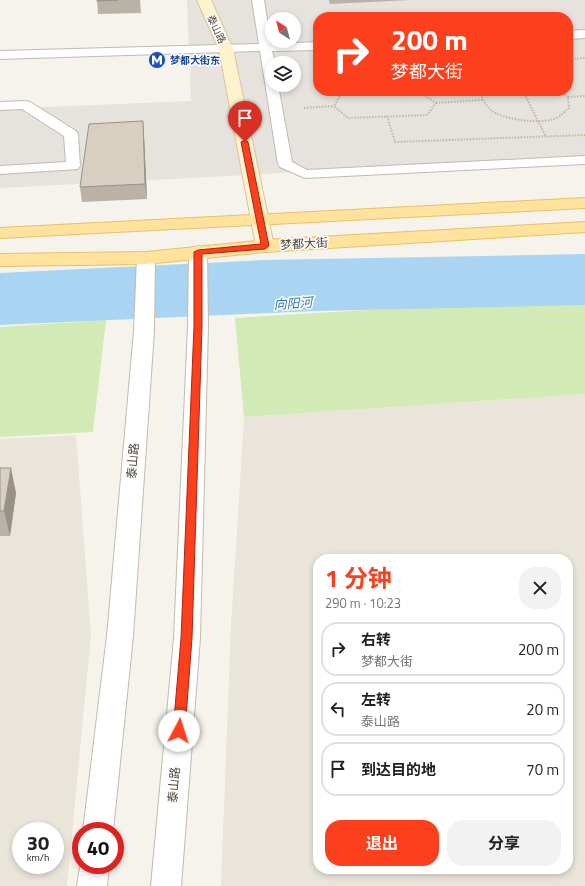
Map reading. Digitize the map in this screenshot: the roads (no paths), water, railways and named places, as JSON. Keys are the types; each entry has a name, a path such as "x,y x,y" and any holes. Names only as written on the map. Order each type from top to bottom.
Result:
{"main road":[{"name":"泰山路","path":"204,0 226,49 265,246"},
{"path":"0,233 585,203"},
{"name":"梦都大街","path":"0,260 146,258 265,246 585,227"}],"street":[{"path":"258,0 285,164 305,174 585,160"},
{"path":"573,35 585,34"},
{"path":"301,47 313,46"},
{"path":"0,55 265,48"},
{"path":"0,106 25,105 71,134 73,166 0,170"},
{"name":"泰山路","path":"166,886 187,638 198,326 198,252"},
{"name":"泰山路","path":"99,822 120,636 144,330 146,258"},
{"path":"92,886 93,874"}],"water":[{"name":"向阳河","path":"585,254 585,305 315,311 0,325 0,273 264,260"}],"place":[{"name":"梦都大街东","path":"157,60"}]}
